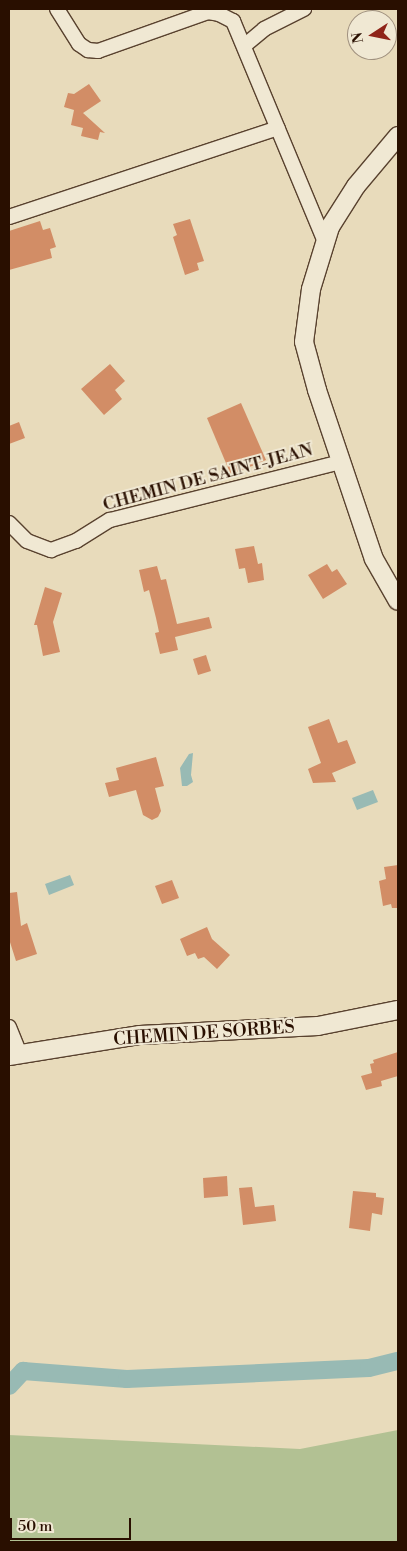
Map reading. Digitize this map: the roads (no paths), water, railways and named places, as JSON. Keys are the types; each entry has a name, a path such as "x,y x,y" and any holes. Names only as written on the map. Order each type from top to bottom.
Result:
{"street":[{"path":"58,9 79,44 88,50 98,51 208,12 220,14 233,21 325,242"},
{"path":"244,46 264,29 304,9"},
{"path":"9,217 278,128"},
{"path":"398,136 356,186 330,228 311,290 304,342 317,390 374,559 398,601"},
{"name":"CHEMIN DE SAINT-JEAN","path":"9,523 26,541 51,550 76,541 110,520 341,462"},
{"name":"CHEMIN DE SORBES","path":"14,1055 140,1035 318,1026 398,1010"},
{"path":"9,1027 14,1055"}],"water":[{"path":"193,753 191,775 193,782 187,786 182,786 180,768 189,754"},
{"path":"373,790 378,802 357,810 352,798"},
{"path":"70,875 74,885 49,895 45,884"}],"waterway":[{"path":"9,1386 23,1371 127,1379 369,1368 398,1361"}]}
